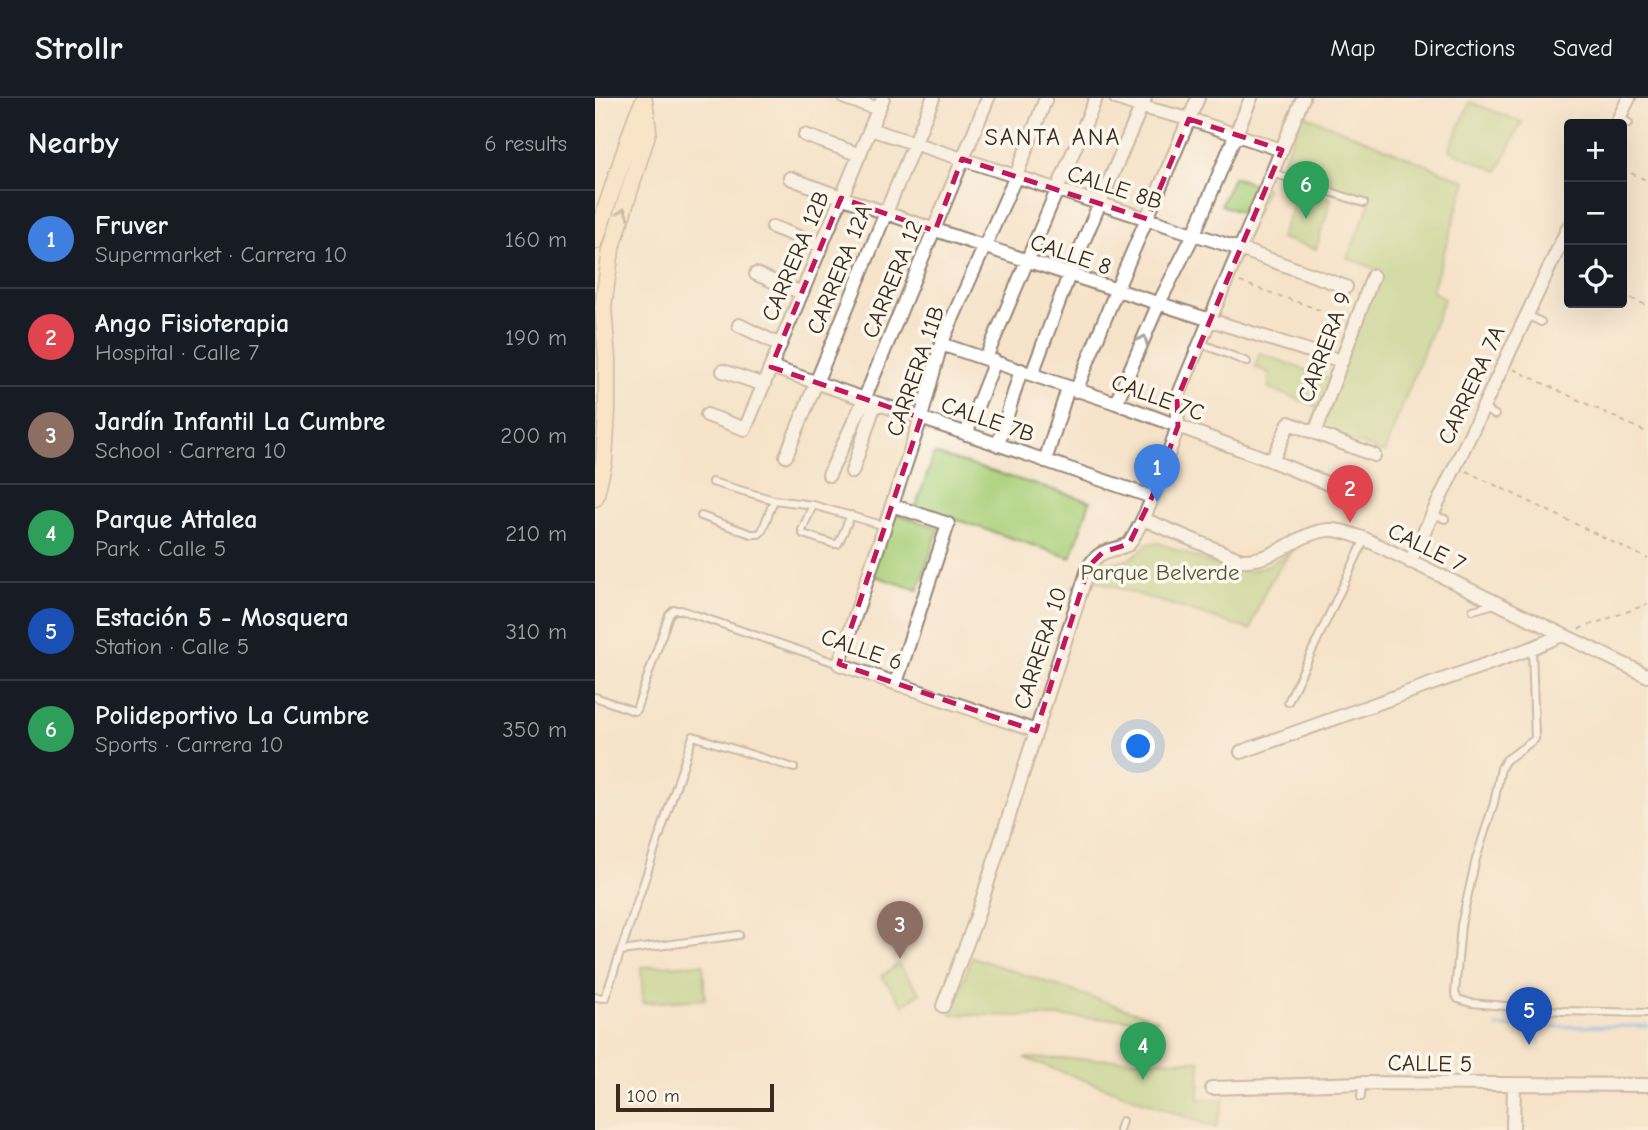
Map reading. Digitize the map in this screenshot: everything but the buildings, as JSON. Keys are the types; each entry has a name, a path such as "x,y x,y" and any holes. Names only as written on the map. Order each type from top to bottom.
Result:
{"street":[{"path":"845,98 881,103"},
{"name":"CARRERA 12A","path":"786,456 933,98"},
{"name":"CARRERA 12","path":"852,472 870,402 962,159 988,98"},
{"name":"CARRERA 11B","path":"839,664 921,418 941,344 1016,176 1046,98"},
{"path":"966,434 1026,261 1095,98"},
{"path":"1117,98 1143,102 1282,150"},
{"path":"1045,461 1072,389 1198,98"},
{"path":"1116,403 1158,305 1194,234 1251,98"},
{"name":"CARRERA 10","path":"943,1006 976,919 1089,566 1095,556 1129,544 1153,498 1178,426 1175,409 1177,399 1303,98"},
{"path":"1623,119 1629,98"},
{"path":"595,241 644,99"},
{"path":"595,498 604,461 601,382 607,359 603,307 611,250 648,131 644,99"},
{"path":"997,445 1143,102"},
{"name":"CARRERA 12B","path":"707,415 745,429 881,103"},
{"name":"CALLE 8B","path":"870,129 1194,234 1346,287"},
{"path":"804,135 860,155"},
{"name":"CALLE 8","path":"789,178 935,231 1158,305 1342,361"},
{"path":"773,227 821,246"},
{"name":"CARRERA 7A","path":"1410,562 1439,517 1455,466 1564,237"},
{"path":"756,274 802,293"},
{"name":"CARRERA 9","path":"1272,461 1289,423 1315,433 1373,276"},
{"path":"739,325 781,345"},
{"name":"CALLE 7C","path":"941,344 1116,403 1358,496"},
{"name":"CALLE 7B","path":"771,367 1153,498"},
{"path":"723,371 764,385"},
{"name":"CARRERA 12","path":"829,475 870,402"},
{"path":"1315,433 1374,455"},
{"path":"892,505 948,524 896,683"},
{"name":"CALLE 7","path":"1143,519 1241,560 1261,559 1327,530 1345,532 1365,539 1648,676"},
{"path":"1241,752 1562,635"},
{"name":"CALLE 6","path":"839,664 1036,731"},
{"name":"CALLE 5","path":"1212,1088 1362,1083 1648,1085"},
{"path":"1513,1130 1514,1085"}],"lane":[{"path":"1273,173 1364,203"},
{"path":"1527,315 1541,322"},
{"path":"1200,343 1247,362"},
{"path":"1483,409 1495,415"},
{"path":"712,482 774,500 813,505 885,526"},
{"path":"701,516 751,534 759,534 774,500"},
{"path":"813,505 802,530 803,534 834,544 841,540 851,515"},
{"path":"1288,702 1365,539"},
{"path":"1473,610 1497,604"},
{"name":"CALLE 6","path":"595,696 636,710 669,615 674,610 681,610 839,664"},
{"path":"1532,648 1535,739 1506,760 1501,768 1495,803 1476,859 1461,925 1455,993 1458,999 1471,1003 1563,1011 1648,1013"},
{"path":"595,997 605,998 694,736 794,768"},
{"path":"621,951 739,935"},
{"path":"1361,1097 1362,1083"},
{"path":"1119,1130 1122,1121"}],"path":[{"path":"1627,171 1648,181"},
{"path":"1229,278 1337,316"},
{"path":"1627,296 1648,306"},
{"path":"1504,365 1648,433"},
{"path":"1455,466 1648,559"},
{"path":"1562,635 1648,604"}],"highlighted area":[{"path":"1189,119 1282,150 1177,399 1178,426 1152,497 1129,544 1103,552 1089,566 1036,731 839,664 921,418 771,367 841,198 935,231 962,159 1147,219"}],"green space":[{"path":"1470,102 1522,122 1498,171 1449,150"},
{"path":"1302,114 1466,181 1432,291 1444,299 1384,453 1312,426 1317,407 1269,388 1269,373 1255,367 1260,353 1337,382 1379,270 1347,258 1370,203 1278,173"},
{"path":"1233,177 1267,188 1254,217 1221,205"},
{"path":"1299,189 1331,199 1316,249 1280,238"},
{"path":"934,454 1090,501 1071,558 916,506"},
{"path":"893,513 939,528 918,590 872,575"},
{"name":"Parque Belverde","path":"1148,543 1159,543 1219,566 1243,571 1265,566 1296,547 1268,586 1251,630 1096,581 1104,562 1129,559"},
{"path":"972,957 1159,1020 951,1014"},
{"path":"703,964 705,999 643,1003 641,967"},
{"path":"898,964 920,993 903,1005 882,976"},
{"path":"1024,1058 1200,1061 1199,1099 1224,1099 1216,1128"}],"waterway":[{"path":"1497,1027 1648,1026"}],"place":[{"name":"Polideportivo La Cumbre","path":"1306,219"},
{"name":"Fruver","path":"1157,502"},
{"name":"Ango Fisioterapia","path":"1350,523"},
{"name":"Jardín Infantil La Cumbre","path":"900,959"},
{"name":"Estación 5 - Mosquera","path":"1529,1045"},
{"name":"Parque Attalea","path":"1143,1080"}],"district":[{"name":"SANTA ANA","path":"1053,137"}]}
